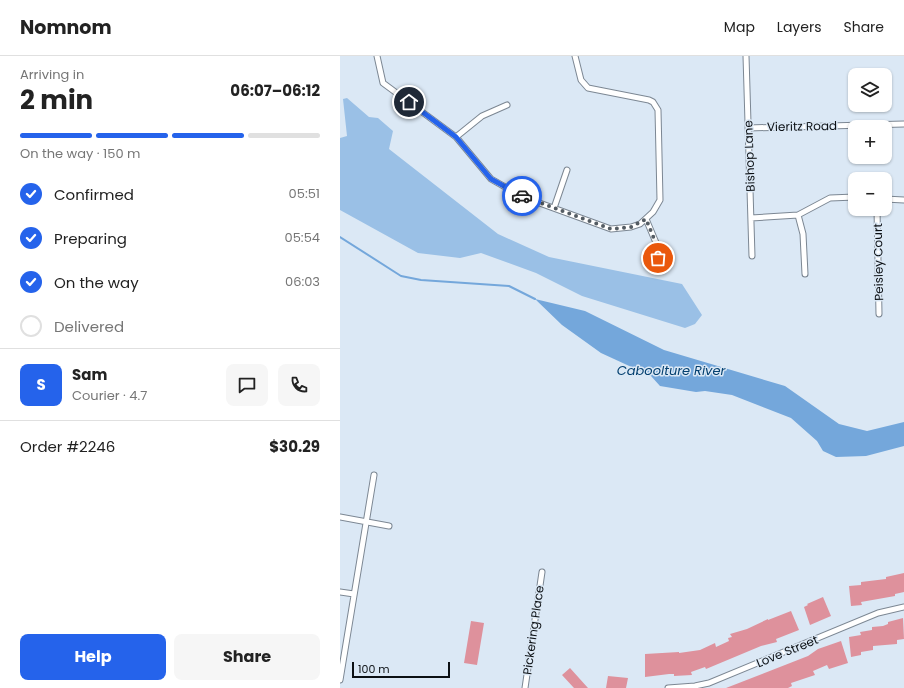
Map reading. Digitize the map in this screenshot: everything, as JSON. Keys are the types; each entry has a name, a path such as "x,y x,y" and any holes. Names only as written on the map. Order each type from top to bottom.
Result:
{"street":[{"path":"377,56 383,83 456,137 491,179 504,188 523,197 611,229 631,227 646,219 653,212 660,200 658,110 653,102 649,100 588,88 581,80 575,56"},
{"name":"Bishop Lane","path":"746,56 752,256"},
{"path":"456,137 482,116 507,105"},
{"name":"Vieritz Road","path":"748,128 904,124"},
{"path":"554,208 567,170"},
{"path":"751,218 798,215 830,198 848,197"},
{"path":"892,199 904,200"},
{"path":"798,215 803,234 805,274"},
{"name":"Peisley Court","path":"877,216 879,314"},
{"path":"646,219 657,246 658,258"},
{"path":"340,680 374,476"},
{"path":"340,517 389,526"},
{"name":"Pickering Place","path":"525,688 542,572"},
{"path":"340,592 354,594"},
{"name":"Love Street","path":"668,688 695,686 709,683 878,613 904,607"}],"shaded area":[{"path":"347,98 369,117 378,118 393,131 389,149 498,234 549,257 682,284 702,315 695,324 685,328 582,296 536,273 481,253 460,258 418,253 340,210 340,138 347,136 343,99"}],"water":[{"name":"Caboolture River","path":"535,299 585,311 664,350 785,386 839,424 867,431 904,422 904,446 866,456 836,457 823,451 817,441 791,418 732,395 705,391 696,392 660,386 651,376 601,353 562,325"}],"building":[{"path":"904,573 904,592 895,594 895,596 861,602 862,605 851,606 849,586 861,585 861,582 886,579 886,577"},
{"path":"823,597 831,616 810,625 804,607 808,605 807,604"},
{"path":"791,611 799,630 776,639 777,642 761,646 706,669 705,667 691,672 692,675 674,676 674,674 669,674 645,677 645,654 679,653 700,650 715,643 716,647 729,641 728,638 732,637 730,634 747,629 768,619"},
{"path":"903,618 904,639 897,640 897,644 873,646 873,650 861,652 861,655 851,657 849,637 861,635 860,632 872,630 872,627 883,626 888,624 888,622"},
{"path":"471,621 484,623 477,665 464,663"},
{"path":"841,641 848,663 829,669 827,665 813,671 815,675 791,683 792,686 788,688 726,688 808,656 818,649"},
{"path":"570,668 588,688 574,688 562,675"},
{"path":"608,676 628,678 626,688 606,688"}],"waterway":[{"name":"Caboolture River","path":"340,237 401,276 421,280 509,286 535,299"}],"way so far":[{"path":"522,196 611,229 631,227 640,224 646,219 657,246 658,258"}],"route":[{"path":"409,102 456,137 481,170 491,179 504,188 522,196"}]}
